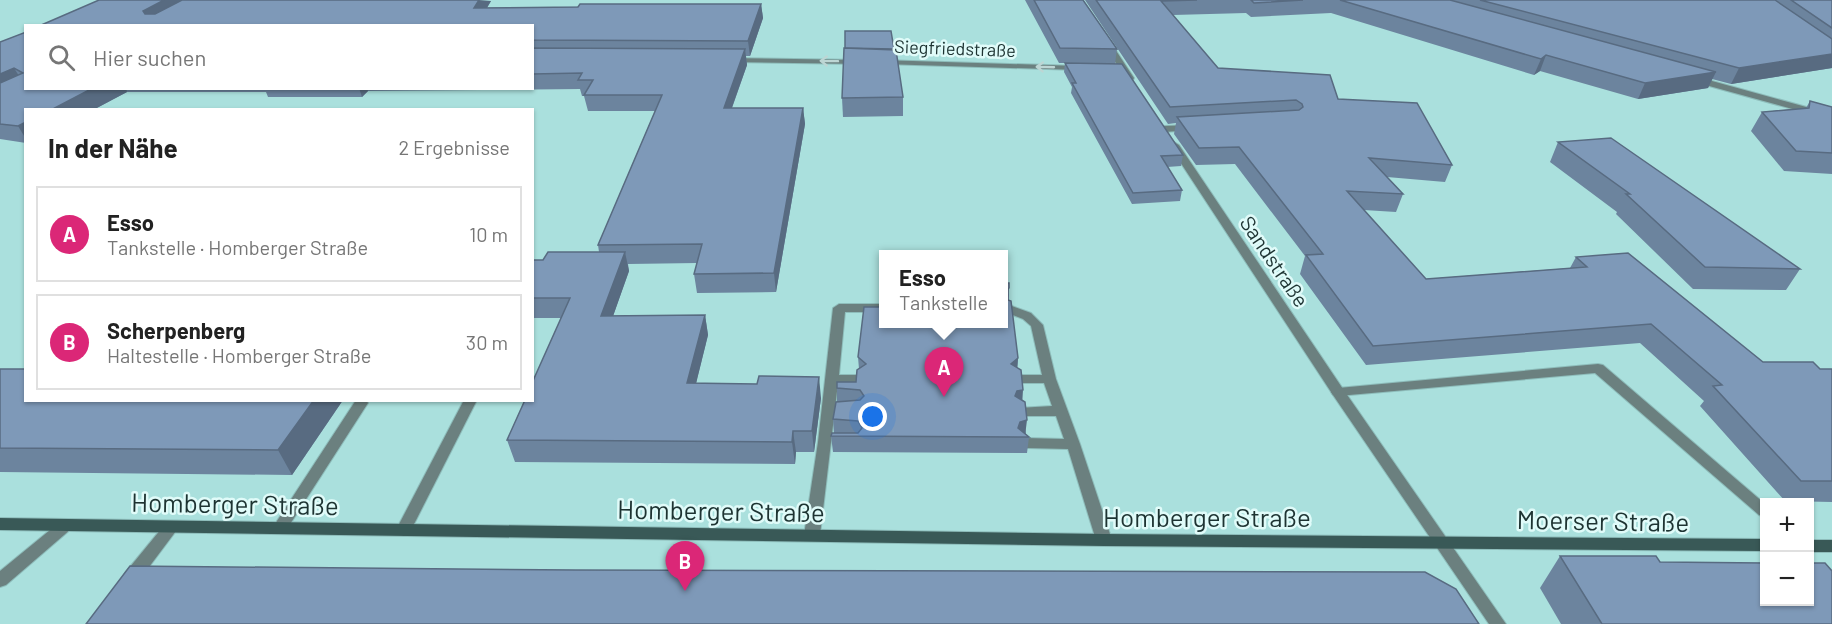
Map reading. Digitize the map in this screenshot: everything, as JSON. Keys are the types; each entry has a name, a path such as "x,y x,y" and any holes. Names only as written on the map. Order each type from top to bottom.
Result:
{"main road":[{"name":"Homberger Straße","path":"0,524 1104,540 1442,542"},
{"name":"Moerser Straße","path":"1442,542 1760,545"},
{"path":"1814,546 1832,546"}],"street":[{"path":"1098,30 1119,70 1138,90"},
{"name":"Siegfriedstraße","path":"721,60 1089,69"},
{"path":"1683,76 1832,117"},
{"name":"Sandstraße","path":"1199,127 1161,124 1338,392 1498,624"},
{"path":"812,535 825,442 839,308 879,308"},
{"path":"1009,309 1027,316 1037,325 1049,379 1104,540"},
{"path":"1338,392 1598,368 1760,508"},
{"path":"832,379 858,379"},
{"path":"1019,379 1049,379"},
{"path":"404,530 470,402"},
{"path":"280,528 361,403"},
{"path":"828,411 847,411"},
{"path":"1023,411 1061,411"},
{"path":"825,442 844,443"},
{"path":"1026,443 1073,444"},
{"path":"0,579 66,525"},
{"path":"123,589 171,527"}],"building":[{"path":"99,0 164,0 143,11 145,14 155,14 182,0 479,0 474,8 578,7 580,4 761,4 748,41 534,40 534,24 44,24"},
{"path":"1034,0 1083,0 1117,49 1060,48"},
{"path":"1096,0 1197,0 1161,1 1218,68 1330,75 1338,99 1417,103 1452,165 1369,158 1403,194 1347,191 1426,279 1587,267 1576,257 1628,253 1763,362 1813,362 1820,369 1832,369 1832,481 1801,481 1713,386 1722,385 1651,324 1373,346 1306,255 1323,254 1239,147 1199,148 1177,117 1299,110 1303,107 1302,104 1296,100 1170,107"},
{"path":"1251,0 1303,0 1254,3"},
{"path":"1340,0 1450,0 1716,72 1645,83 1546,55 1541,59"},
{"path":"1480,0 1775,0 1832,39 1832,54 1739,68"},
{"path":"1791,0 1832,0 1832,28"},
{"path":"845,31 891,31 894,49 845,48"},
{"path":"24,33 24,90 89,90 55,108 24,108 24,123 18,126 0,124 0,83 23,73 14,68 0,74 0,42"},
{"path":"534,48 745,49 724,108 803,108 774,273 694,274 702,244 598,245 662,95 584,95 593,80 578,80 582,73 534,74"},
{"path":"844,48 896,50 903,97 842,98"},
{"path":"1065,63 1122,64 1183,155 1161,156 1182,190 1133,193 1072,83 1076,83"},
{"path":"1810,101 1832,107 1832,153 1796,151 1762,112 1809,108"},
{"path":"1611,138 1800,269 1705,267 1626,194 1630,194 1558,142"},
{"path":"548,252 625,252 601,316 705,315 687,383 757,384 759,376 819,377 812,431 793,431 792,442 507,440 524,402 534,402 534,379 570,298 534,298 534,260 543,260"},
{"path":"1008,300 1011,301 1018,358 1011,364 1021,370 1023,390 1017,391 1015,396 1025,402 1027,420 1020,422 1018,428 1029,437 831,436 832,433 858,433 862,428 858,421 833,419 836,402 860,400 864,396 860,390 837,388 837,382 856,382 857,370 866,364 858,357 864,307 879,307 879,328 1008,328"},
{"path":"0,369 24,369 24,402 313,402 278,450 0,448"},
{"path":"1560,556 1656,556 1660,562 1760,563 1760,606 1814,606 1814,563 1825,563 1832,571 1832,624 1602,624"},
{"path":"130,566 576,570 1425,572 1456,589 1479,624 86,624"}],"place":[{"name":"Esso","path":"944,397"},
{"name":"Scherpenberg","path":"685,591"}]}
